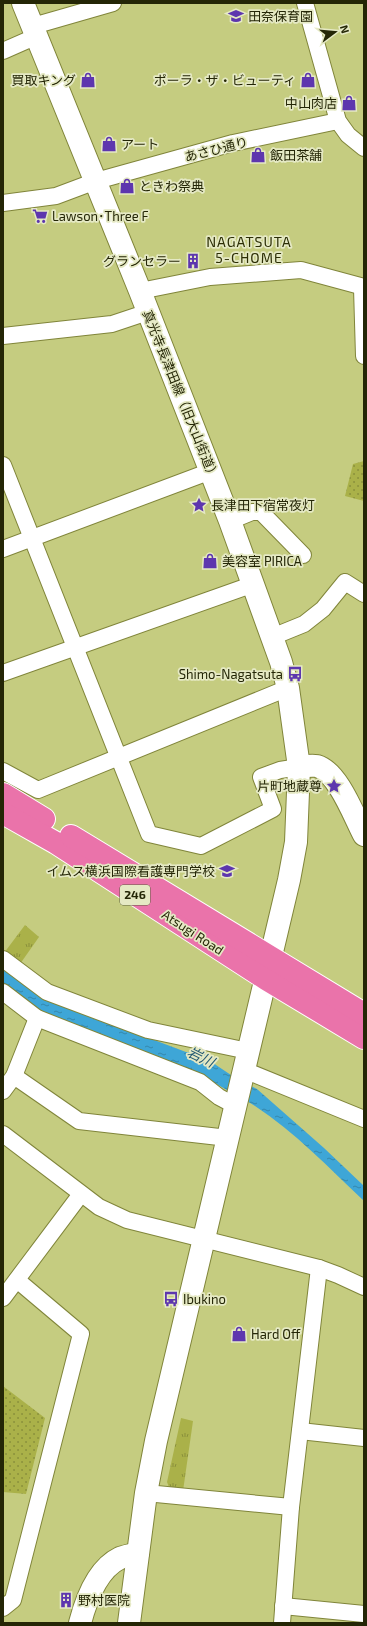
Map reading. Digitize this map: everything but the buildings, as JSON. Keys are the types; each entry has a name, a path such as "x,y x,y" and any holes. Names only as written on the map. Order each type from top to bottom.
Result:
{"highway":[{"name":"Atsugi Road","path":"3,794 268,969 364,1038"},
{"name":"Atsugi Road","path":"3,813 268,969 364,1014"}],"street":[{"name":"真光寺長津田線（旧大山街道）","path":"23,3 140,291 254,584 288,688 299,767 296,842 205,1240 156,1441 146,1493 129,1623"},
{"path":"3,51 35,31 113,3"},
{"path":"304,3 338,121 348,135 364,148"},
{"name":"あさひ通り","path":"3,203 56,196 96,181 233,143 338,121"},
{"path":"140,291 210,277 301,270 363,288 364,356"},
{"path":"3,336 112,324 148,312"},
{"path":"3,465 149,834 201,846 273,809 261,778 280,770 312,765 329,773 336,782 364,835"},
{"path":"3,549 211,471"},
{"path":"230,521 252,512 262,512 303,555"},
{"path":"272,637 304,624 323,609 345,582 364,594"},
{"path":"3,673 254,584"},
{"path":"3,772 38,790 288,688"},
{"path":"3,959 47,992 245,1065 364,1119"},
{"path":"3,992 37,1018 200,1082 219,1097 236,1105"},
{"path":"3,1091 14,1076 37,1018"},
{"path":"14,1076 79,1121 228,1138"},
{"path":"3,1134 81,1194 99,1206 127,1220 319,1268 338,1274 364,1287"},
{"path":"3,1298 81,1194"},
{"path":"282,1623 291,1507 319,1268"},
{"path":"3,1608 12,1600 81,1334 17,1280"},
{"path":"300,1431 364,1438"},
{"path":"146,1493 291,1507"},
{"path":"80,1623 94,1587 105,1569 120,1558 138,1553"},
{"path":"283,1606 364,1614"}],"green space":[{"path":"364,461 364,501 345,496 353,464"},
{"path":"25,925 39,937 20,964 4,953"},
{"path":"3,1386 45,1418 26,1494 3,1492"},
{"path":"181,1418 193,1421 183,1491 170,1490 167,1482"}],"water":[{"name":"岩川","path":"3,969 48,1000 186,1052 204,1053 216,1065 237,1079 257,1089 324,1148 364,1186 364,1201 298,1139 255,1106 199,1073 42,1011 3,984"}],"place":[{"name":"田奈保育園","path":"236,16"},
{"name":"買取キング","path":"88,80"},
{"name":"ポーラ・ザ・ビューティ","path":"308,80"},
{"name":"中山肉店","path":"349,103"},
{"name":"アート","path":"109,144"},
{"name":"飯田茶舗","path":"258,155"},
{"name":"ときわ祭典","path":"127,186"},
{"name":"Lawson･Three F","path":"40,216"},
{"name":"グランセラー","path":"193,261"},
{"name":"長津田下宿常夜灯","path":"199,505"},
{"name":"美容室 PIRICA","path":"210,561"},
{"name":"Shimo-Nagatsuta","path":"295,674"},
{"name":"片町地蔵尊","path":"334,786"},
{"name":"イムス横浜国際看護専門学校","path":"227,871"},
{"name":"Ibukino","path":"171,1299"},
{"name":"Hard Off","path":"239,1334"},
{"name":"野村医院","path":"66,1600"}],"district":[{"name":"NAGATSUTA 5-CHOME","path":"249,250"}]}
